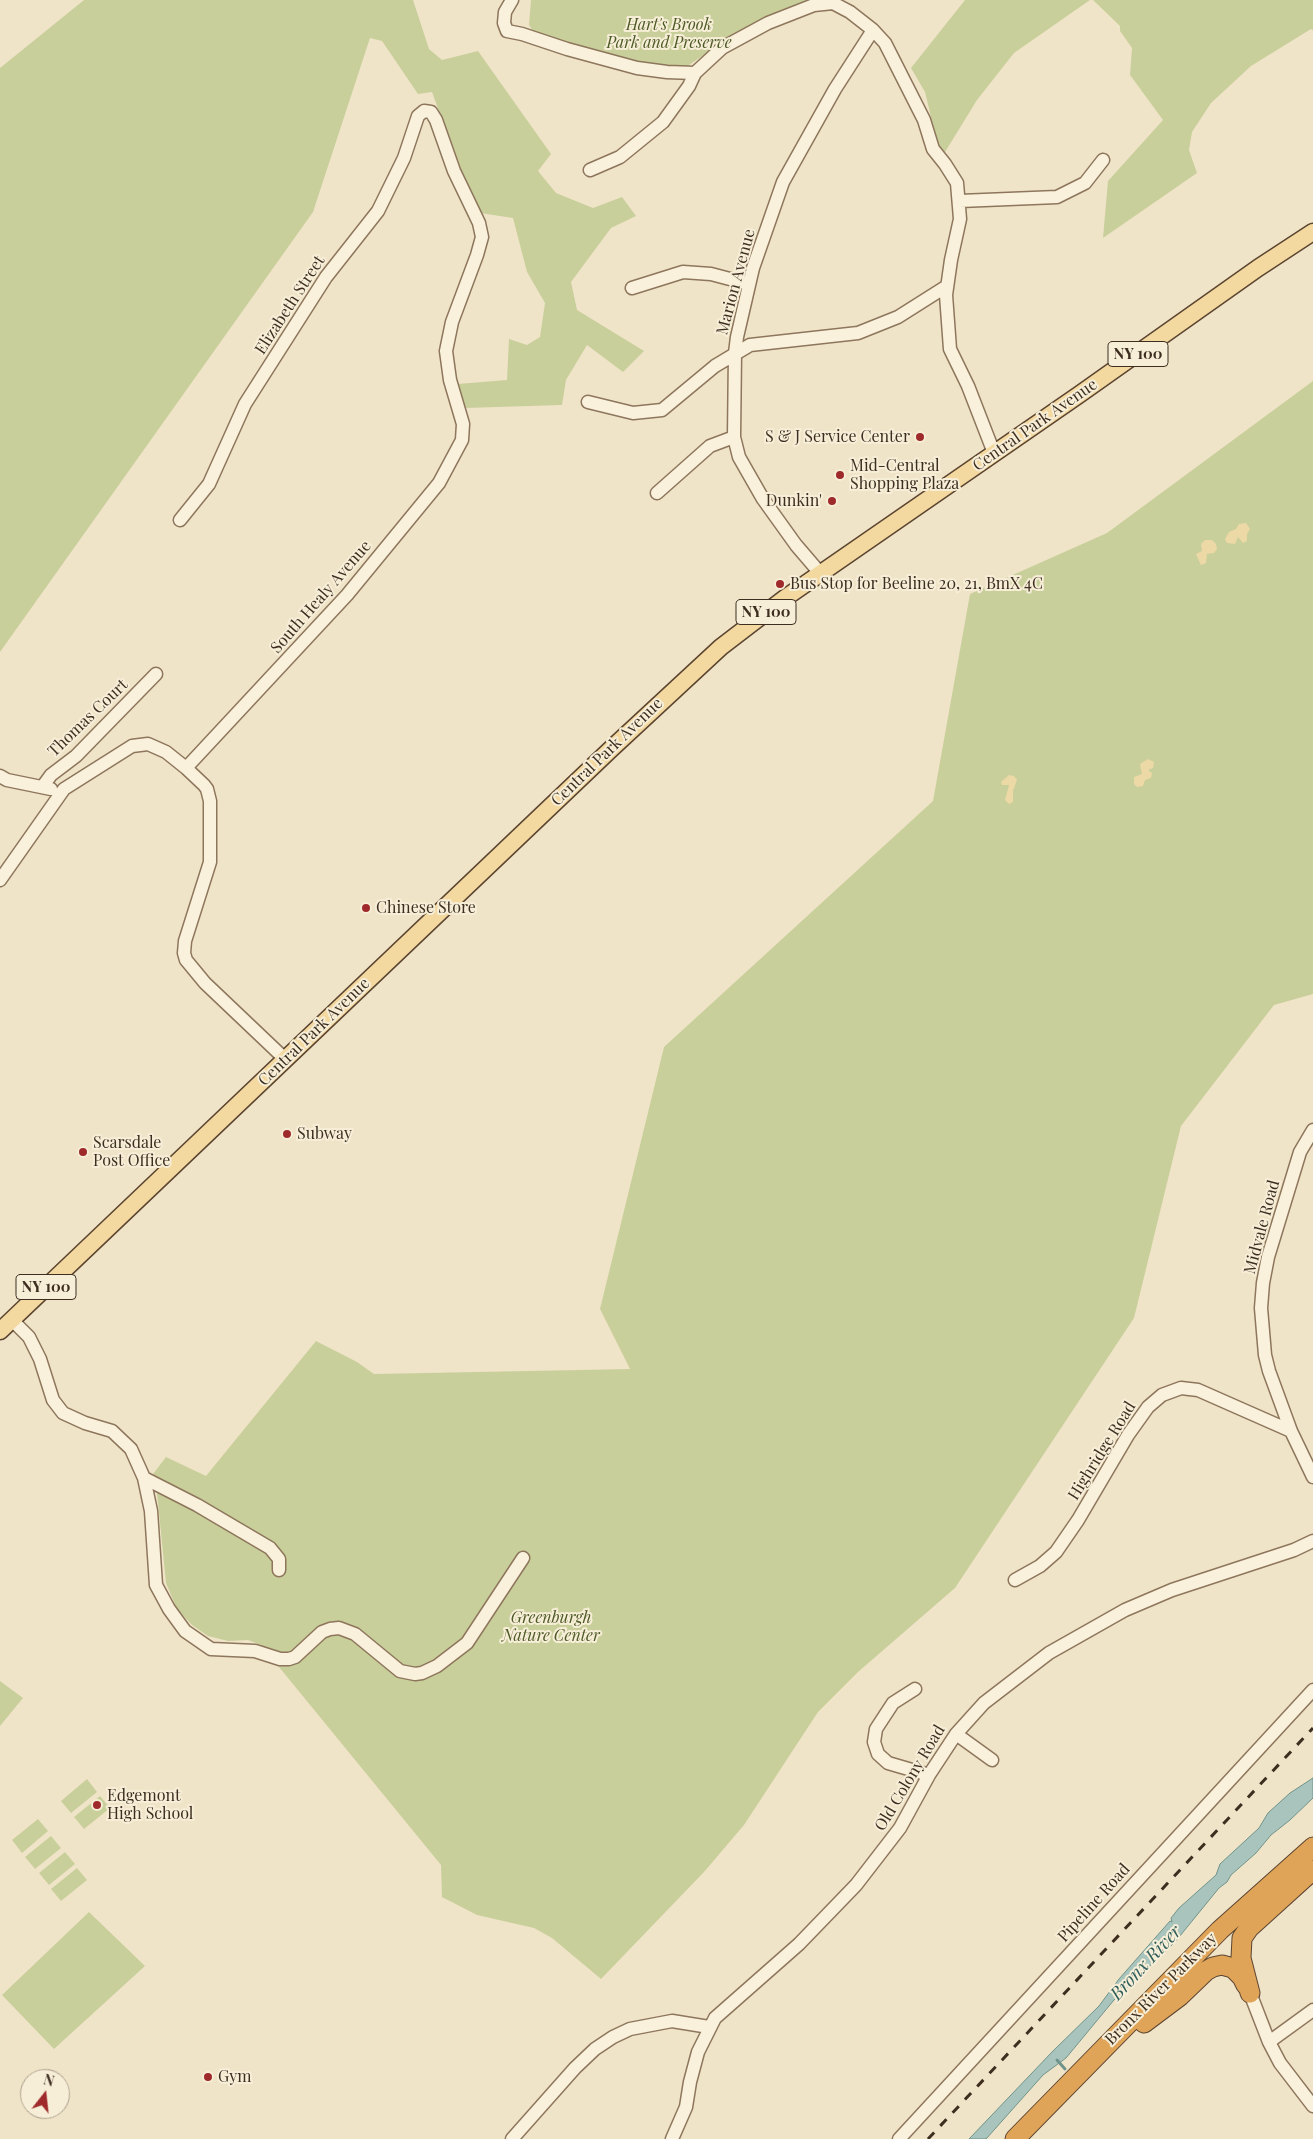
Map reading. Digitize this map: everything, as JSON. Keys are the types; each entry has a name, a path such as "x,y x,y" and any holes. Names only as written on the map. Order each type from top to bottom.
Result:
{"highway":[{"name":"Bronx River Parkway","path":"1015,2139 1220,1930 1313,1848"},
{"name":"Bronx River Parkway","path":"1032,2139 1234,1932 1313,1862"},
{"path":"1250,1993 1241,1958 1242,1938 1249,1928 1313,1870"},
{"path":"1144,2023 1180,1996 1206,1970 1218,1965 1230,1966 1237,1971 1250,1993"}],"main road":[{"name":"Central Park Avenue","path":"0,1331 700,664 742,630 820,574 1258,268 1281,255 1313,232"}],"street":[{"path":"512,0 505,12 504,23 507,31 522,34 567,50 637,68 695,72"},
{"path":"590,170 620,157 663,122 689,86 695,72 722,48 768,23 814,5 833,3 850,12 873,30 885,43 924,120 933,149 957,183 960,219 947,286 950,349 968,386 994,453"},
{"name":"Marion Avenue","path":"820,574 796,545 763,499 739,456 734,438 734,354 736,336 749,284 783,182 836,89 873,30"},
{"name":"Elizabeth Street","path":"180,520 209,484 245,404 326,277 378,211 404,158 418,116 420,112 427,110"},
{"name":"South Healy Avenue","path":"186,768 347,595 439,483 462,440 463,424 450,380 446,351 452,322 477,255 482,236 479,223 454,171 436,120 427,110"},
{"path":"960,201 1057,197 1085,183 1103,160"},
{"path":"632,288 683,272 711,274 749,284"},
{"path":"588,402 632,412 662,410 715,366 756,343 858,333 898,317 947,286"},
{"path":"657,493 710,446 734,438"},
{"name":"Thomas Court","path":"43,786 51,775 76,756 156,674"},
{"path":"0,880 61,792 126,749 137,745 154,746 186,768 204,785 209,794 210,855 207,876 185,941 184,953 189,966 198,977 285,1059"},
{"path":"0,776 8,780 43,786 61,792"},
{"name":"Midvale Road","path":"1313,1130 1300,1152 1268,1257 1261,1295 1265,1355 1275,1390 1291,1431 1313,1477"},
{"path":"12,1320 29,1337 40,1359 53,1400 63,1412 85,1423 112,1431 131,1449 144,1478 151,1511 156,1585 169,1609 185,1631 211,1649 255,1651 280,1659 289,1659 295,1657 322,1632 330,1628 339,1628 354,1634 400,1671 415,1674 422,1672 437,1666 467,1643 523,1558"},
{"name":"Highridge Road","path":"1016,1580 1040,1566 1056,1552 1086,1508 1128,1435 1148,1407 1162,1395 1181,1388 1198,1390 1291,1431"},
{"path":"144,1478 197,1505 270,1548 279,1559 279,1570"},
{"name":"Old Colony Road","path":"672,2139 686,2108 694,2068 709,2027 728,2004 799,1944 856,1886 900,1828 929,1775 956,1734 984,1703 1023,1671 1049,1653 1102,1622 1164,1593 1313,1542"},
{"path":"915,1689 893,1702 876,1729 874,1742 878,1754 888,1763 929,1775"},
{"name":"Pipeline Road","path":"899,2139 1313,1690"},
{"path":"956,1734 992,1760"},
{"path":"1250,1993 1269,2042 1290,2077 1313,2106"},
{"path":"1269,2042 1313,2010"},
{"path":"512,2139 575,2068 595,2049 613,2037 630,2029 672,2021 709,2027"}],"green space":[{"path":"84,0 413,0 429,49 442,60 478,51 551,154 538,171 556,193 593,208 622,197 636,216 611,228 571,282 577,310 644,351 623,372 587,345 566,380 562,405 465,408 458,384 507,380 509,339 527,345 540,337 545,303 527,272 513,218 480,213 468,192 432,92 418,94 382,41 370,38 313,212 0,652 0,68"},
{"name":"Hart's Brook Park and Preserve","path":"531,0 810,0 770,16 720,44 686,67 674,68 627,63 533,31 529,25"},
{"path":"965,0 1090,0 1014,53 977,100 942,157 932,140 931,117 925,92 911,68"},
{"path":"1093,0 1313,0 1313,30 1311,29 1251,66 1211,103 1192,132 1189,150 1197,173 1103,238 1108,181 1163,120 1130,75 1132,48 1120,31 1120,26"},
{"name":"Greenburgh Nature Center","path":"1313,381 1313,994 1274,1005 1181,1126 1134,1318 955,1588 858,1672 818,1712 744,1825 704,1872 601,1979 552,1938 534,1928 477,1915 442,1897 441,1865 261,1645 248,1640 228,1641 208,1636 192,1625 177,1609 166,1583 157,1493 153,1474 166,1457 206,1476 316,1341 357,1362 374,1374 630,1369 600,1309 664,1047 933,801 970,594 1107,533"},
{"path":"0,1681 23,1698 0,1726"},
{"path":"87,1779 97,1792 71,1813 61,1801"},
{"path":"100,1796 110,1808 84,1829 74,1817"},
{"path":"38,1819 48,1831 22,1853 12,1840"},
{"path":"51,1836 61,1848 35,1869 25,1857"},
{"path":"65,1852 75,1864 49,1885 39,1873"},
{"path":"77,1868 87,1880 61,1901 51,1889"},
{"path":"89,1912 145,1966 54,2049 2,1995"}],"sand":[{"path":"1246,523 1250,529 1247,534 1247,541 1243,543 1238,537 1235,544 1227,543 1225,539 1229,532 1236,529 1239,524"},
{"path":"1205,540 1212,540 1216,544 1217,549 1214,553 1207,554 1206,563 1201,565 1196,554 1202,551 1201,544"},
{"path":"1148,759 1154,762 1153,768 1148,770 1152,773 1151,778 1145,780 1143,786 1137,787 1134,784 1134,777 1142,774 1140,764"},
{"path":"1009,775 1014,776 1017,780 1013,791 1013,802 1009,804 1005,800 1009,785 1002,785 1001,782"}],"water":[{"name":"Bronx River","path":"1313,1778 1313,1798 1271,1835 1256,1853 1231,1875 1175,1942 1114,2000 1066,2058 1043,2075 986,2139 969,2139 1099,2006 1119,1979 1170,1921 1172,1922 1171,1918 1179,1908 1216,1875 1220,1864 1259,1828 1268,1813 1290,1793"}],"waterway":[{"path":"1057,2060 1065,2069"}],"railway":[{"path":"928,2139 1313,1728"}],"place":[{"name":"S & J Service Center","path":"920,437"},
{"name":"Mid-Central Shopping Plaza","path":"840,475"},
{"name":"Dunkin'","path":"832,501"},
{"name":"Bus Stop for Beeline 20, 21, BmX 4C","path":"780,584"},
{"name":"Chinese Store","path":"366,908"},
{"name":"Subway","path":"287,1134"},
{"name":"Scarsdale Post Office","path":"83,1152"},
{"name":"Edgemont High School","path":"97,1805"},
{"name":"Gym","path":"208,2077"}]}
